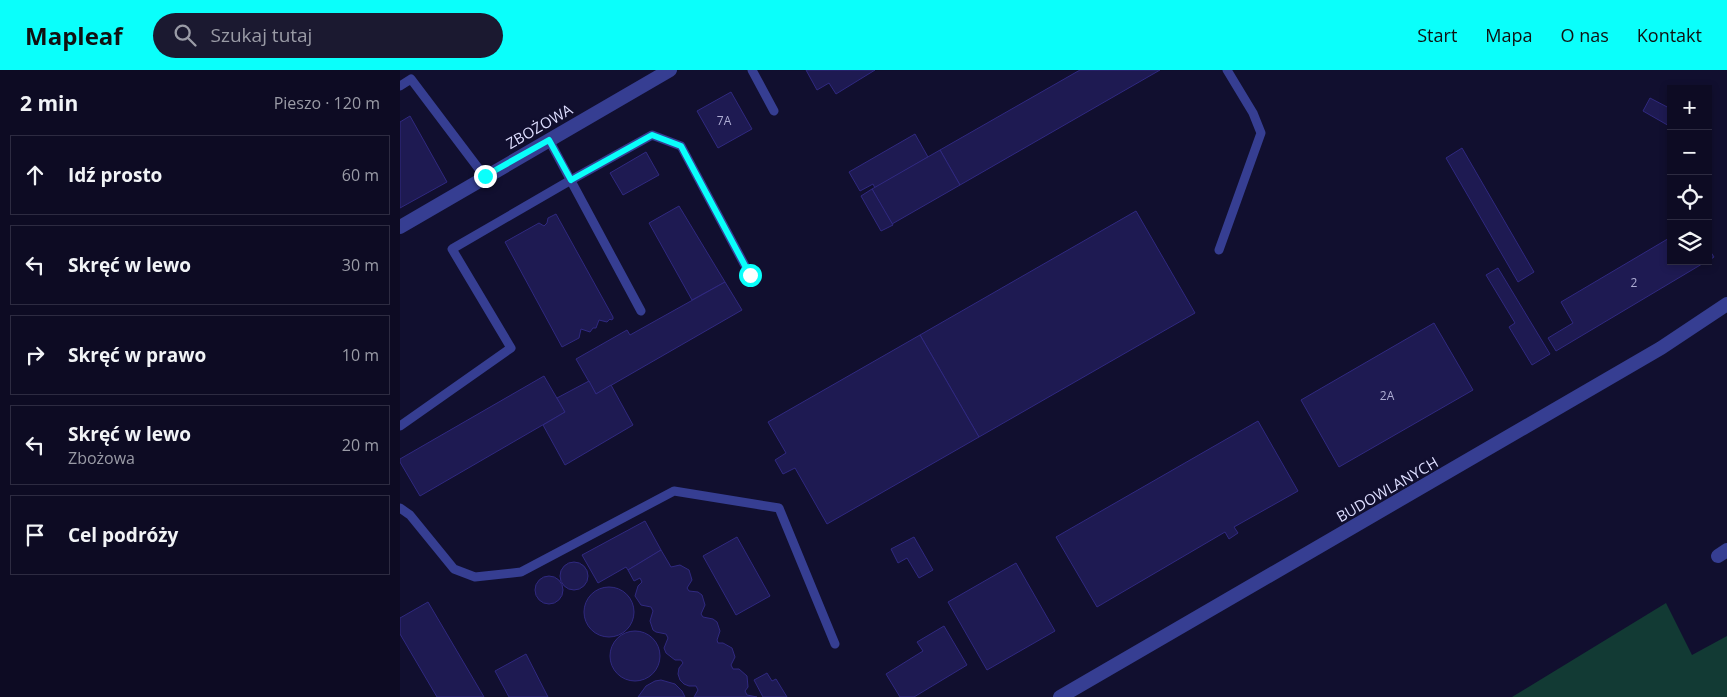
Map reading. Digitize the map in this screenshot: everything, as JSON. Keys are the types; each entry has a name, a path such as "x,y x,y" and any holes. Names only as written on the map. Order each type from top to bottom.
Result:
{"street":[{"name":"ZBOŻOWA","path":"400,227 670,70"},
{"name":"BUDOWLANYCH","path":"1060,697 1661,348 1727,304"}],"lane":[{"path":"752,70 774,111"},
{"path":"1219,250 1261,134 1253,113 1228,70"},
{"path":"400,86 411,79 485,176"},
{"path":"400,426 511,348 452,250 652,135 681,146 750,275"},
{"path":"549,140 641,311"},
{"path":"400,508 410,515 454,569 475,577 521,572 674,492 779,508 835,644"}],"green space":[{"path":"1666,603 1692,655 1727,636 1727,697 1512,697"}],"building":[{"path":"806,70 875,70 836,94 829,83 817,90"},
{"path":"1080,70 1160,70 960,185 940,150"},
{"path":"731,92 752,129 718,148 697,111"},
{"path":"1650,98 1667,107 1667,125 1643,111"},
{"path":"410,116 447,182 400,208 400,122"},
{"path":"915,134 928,157 875,188 873,184 860,191 849,172"},
{"path":"1462,148 1534,272 1518,282 1446,158"},
{"path":"940,150 960,185 892,224 872,189"},
{"path":"646,152 659,175 623,195 610,173"},
{"path":"872,189 893,225 881,231 861,196"},
{"path":"679,206 725,282 692,300 649,223"},
{"path":"1136,211 1195,313 979,437 920,335"},
{"path":"556,214 613,317 613,319 607,322 599,320 596,328 593,328 590,332 581,329 579,338 562,347 505,242 539,223 544,226 548,218"},
{"path":"1667,239 1667,265 1700,265 1556,351 1548,338 1573,323 1561,302"},
{"path":"1498,268 1550,354 1532,365 1509,327 1515,323 1486,275"},
{"path":"725,282 742,310 596,394 576,359 627,330 630,335"},
{"path":"1434,323 1473,390 1339,467 1301,400"},
{"path":"920,335 979,437 827,524 795,468 783,474 775,460 786,453 768,422"},
{"path":"544,376 565,412 420,496 400,459"},
{"path":"589,381 596,394 611,385 633,425 565,465 543,425 565,412 557,398"},
{"path":"1258,421 1298,491 1234,527 1238,533 1229,539 1225,532 1097,607 1056,537"},
{"path":"645,521 661,550 628,570 626,567 598,583 582,555"},
{"path":"737,537 770,596 736,615 703,556"},
{"path":"914,537 933,570 919,578 907,558 898,563 891,549"},
{"path":"661,550 671,567 680,565 689,570 692,580 687,588 689,591 698,592 702,595 705,605 701,614 703,617 717,622 720,631 718,643 723,643 732,648 735,657 731,665 733,669 739,669 747,676 748,687 745,691 747,695 757,697 694,697 698,690 696,686 689,686 680,680 679,668 683,663 681,660 675,660 666,653 664,648 668,638 666,634 653,630 650,621 653,611 651,607 641,605 635,596 638,586 642,582 640,578 634,581 628,570"},
{"path":"574,562 584,566 588,576 584,586 574,590 564,586 560,576 564,566"},
{"path":"1016,563 1055,631 987,670 948,602"},
{"path":"549,576 559,580 563,590 559,600 549,604 539,600 535,590 539,580"},
{"path":"609,587 618,589 629,598 634,612 632,621 623,632 609,637 600,635 589,626 584,612 586,603 595,592"},
{"path":"428,602 484,697 437,697 400,634 400,618"},
{"path":"944,626 967,665 914,697 900,697 886,674 923,651 917,642"},
{"path":"635,631 644,633 655,642 660,656 658,665 649,676 635,681 626,679 615,670 610,656 612,647 621,636"},
{"path":"526,654 548,697 509,697 495,671"},
{"path":"767,673 772,681 776,679 787,697 763,697 754,680"},
{"path":"661,680 675,684 685,697 638,697 646,686"}],"route":[{"path":"485,176 549,140 571,180 652,135 681,146 750,275"}]}
